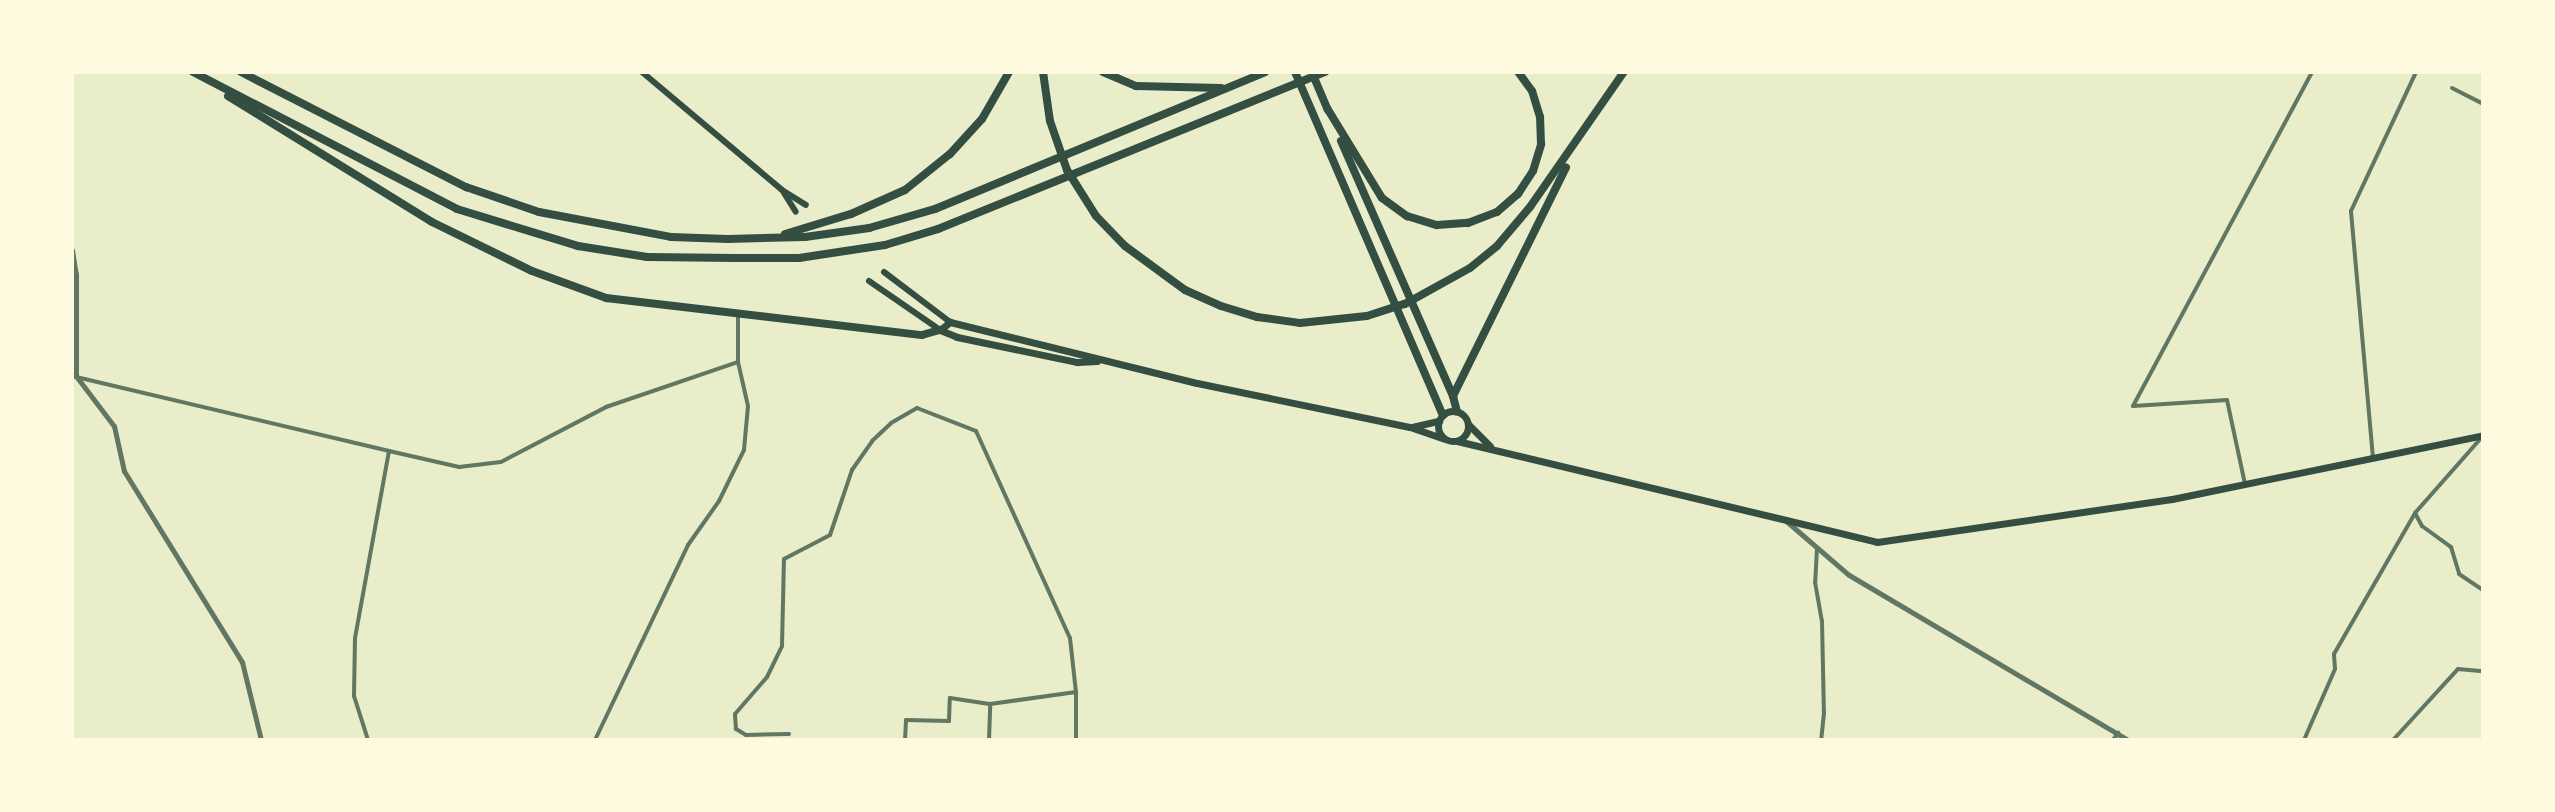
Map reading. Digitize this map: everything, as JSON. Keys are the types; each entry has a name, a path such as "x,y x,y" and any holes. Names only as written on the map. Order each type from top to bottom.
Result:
{"highway":[{"path":"192,72 457,209 540,237 647,257 799,258 885,245 998,207 1325,72"},
{"path":"192,72 432,222 532,271 606,298 922,335 940,330"},
{"path":"241,72 466,187 539,212 671,237 805,237 869,228 935,209 1265,72"},
{"path":"778,237 851,214 905,190 950,154 982,119 1009,72"},
{"path":"1043,72 1050,121 1067,170 1096,216 1125,246 1185,290 1221,306 1257,317 1300,323 1367,316 1405,304 1442,286 1497,246 1576,145 1624,72"},
{"path":"1103,72 1136,86 1226,88"},
{"path":"1295,72 1441,418"},
{"path":"1312,72 1453,396 1457,412"},
{"path":"1327,108 1382,198 1407,216 1437,225 1468,223 1497,212 1518,194 1533,171 1541,144 1540,117 1532,91 1518,72"},
{"path":"1453,396 1576,145"}],"main road":[{"path":"642,72 782,190 806,205"},
{"path":"782,190 796,212"},
{"path":"884,272 950,322 1103,361 1410,427 1444,439 1877,542 2172,499 2483,436"},
{"path":"869,281 940,330 957,337 1077,362 1103,361"},
{"path":"940,330 950,322"},
{"path":"1410,427 1457,412 1491,448"},
{"path":"1441,418 1438,431 1444,439"},
{"path":"1457,441 1466,433 1468,424"}],"street":[{"path":"2245,484 2227,400 2133,406 2312,72"},
{"path":"2373,458 2351,211 2416,72"},
{"path":"2452,88 2483,104"},
{"path":"72,250 76,274 74,376 114,426 124,471 242,662 261,740"},
{"path":"595,740 688,545 719,501 744,450 748,406 738,362 738,314"},
{"path":"74,376 459,467 501,462 606,407 738,362"},
{"path":"789,734 746,735 736,729 735,714 767,677 782,646 784,559 830,535 852,470 865,451 891,423 917,408 976,431 1070,638 1076,692 1076,740"},
{"path":"2304,740 2335,669 2334,654 2415,513 2483,436"},
{"path":"368,740 354,696 355,638 389,451"},
{"path":"2415,513 2422,526 2451,547 2459,574 2483,590"},
{"path":"1784,520 1849,575 2128,740"},
{"path":"1817,548 1815,582 1822,621 1824,713 1821,740"},
{"path":"2393,740 2458,669 2483,671"},
{"path":"905,740 906,720 949,721 950,698 990,704 1076,692"},
{"path":"989,740 990,704"},
{"path":"2113,740 2118,733"}]}
